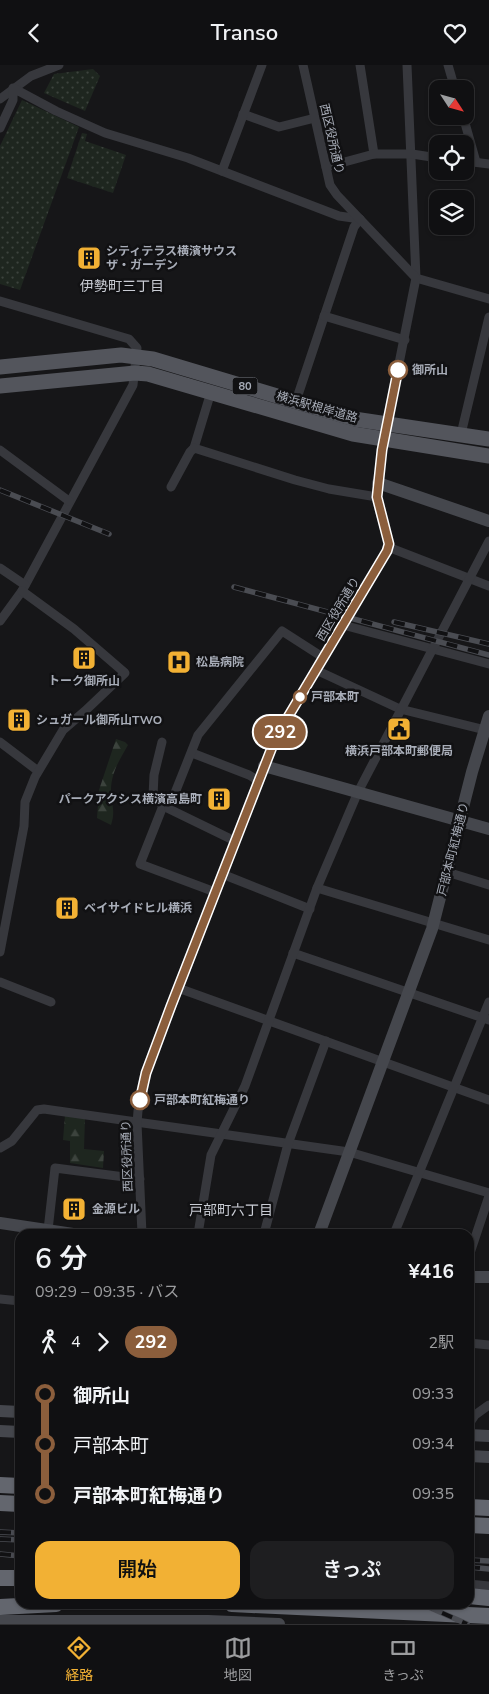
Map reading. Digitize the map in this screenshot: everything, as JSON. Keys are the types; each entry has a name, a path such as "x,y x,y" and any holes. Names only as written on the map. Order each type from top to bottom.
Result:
{"highway":[{"path":"0,1485 15,1486"},
{"path":"0,1503 15,1504"},
{"path":"474,1507 489,1508"},
{"path":"474,1525 489,1526"},
{"path":"0,1596 15,1596"},
{"path":"474,1597 489,1598"},
{"path":"0,1607 15,1606"},
{"path":"324,1609 489,1618"}],"main road":[{"name":"横浜駅根岸道路","path":"0,367 120,355 137,357 166,362 354,419 489,439"},
{"name":"横浜駅根岸道路","path":"0,386 135,373 160,377 353,434 489,456"}],"street":[{"path":"0,99 31,76 58,65"},
{"path":"222,171 262,65"},
{"name":"西区役所通り","path":"303,65 330,185 336,195 416,278"},
{"path":"360,65 374,154"},
{"path":"407,65 416,278 384,439 377,497 389,544 388,547 489,586"},
{"path":"448,65 452,80"},
{"path":"0,128 13,100 13,88"},
{"path":"13,88 56,111 105,133 188,158 339,216 360,219 354,227 296,401"},
{"path":"243,114 279,127 315,118"},
{"path":"465,125 476,163 489,164"},
{"path":"326,167 374,154 412,154 429,157"},
{"path":"416,278 489,299"},
{"path":"0,301 129,339 137,348 133,385 23,588 0,621"},
{"path":"324,316 405,340"},
{"path":"461,434 489,317"},
{"path":"171,487 194,448 211,392"},
{"path":"194,448 295,480 329,489 377,497"},
{"path":"0,450 67,505"},
{"path":"378,483 489,521"},
{"path":"199,1229 211,1155 245,1086 317,888 358,792 489,541"},
{"name":"西区役所通り","path":"142,1229 137,1123 146,1073 276,737 380,564 388,547"},
{"path":"0,568 125,673 63,730 38,771 26,801 24,826 3,915 0,952"},
{"path":"343,625 489,664"},
{"path":"215,892 140,864 192,753 198,735 282,631 324,658"},
{"path":"316,670 400,709 486,730"},
{"name":"戸部本町紅梅通り","path":"321,1229 434,922 489,716"},
{"path":"0,742 38,771"},
{"path":"162,742 154,775 153,796 166,807 235,841"},
{"path":"192,753 249,775 259,781"},
{"path":"264,766 489,829"},
{"path":"447,873 489,885"},
{"path":"222,874 310,909"},
{"path":"317,888 489,940"},
{"path":"293,953 485,1019"},
{"path":"0,982 51,1002"},
{"path":"178,988 489,1100"},
{"path":"396,1229 454,1087 485,1019 489,1002"},
{"path":"265,1229 288,1144 326,1041"},
{"path":"0,1148 12,1141 37,1110 44,1109 349,1152 489,1194 474,1240"},
{"path":"48,1229 55,1168 140,1179"},
{"path":"0,1223 41,1229"},
{"path":"474,1277 489,1277"},
{"path":"0,1299 15,1300"},
{"path":"474,1344 489,1345"},
{"path":"474,1416 489,1405"},
{"path":"0,1411 15,1412"},
{"path":"0,1431 15,1432"},
{"path":"474,1435 489,1436"},
{"path":"474,1456 489,1457"},
{"path":"474,1584 489,1586"},
{"path":"0,1621 279,1624"}],"green space":[{"path":"93,69 100,76 85,111 44,93 54,74"},
{"path":"22,100 79,127 20,290 0,284 0,146"},
{"path":"82,133 87,134 85,141 126,155 113,193 67,178"},
{"path":"116,739 128,745 116,766 111,784 113,815 111,825 97,818 99,790"},
{"path":"65,1115 85,1118 84,1149 104,1151 103,1168 70,1163 70,1141 63,1140"}],"railway":[{"path":"0,490 109,534"},
{"path":"234,587 489,655"},
{"path":"394,622 489,644"},
{"path":"0,1532 15,1533"},
{"path":"0,1539 15,1540"},
{"path":"0,1554 15,1556"},
{"path":"474,1560 489,1561"},
{"path":"474,1568 489,1569"},
{"path":"433,1609 467,1624"}],"bus line":[{"name":"292","path":"140,1100 146,1073 171,1006 276,737 387,551 389,544 377,497 382,450 398,370"}],"place":[{"name":"シティテラス横濱サウス ザ・ガーデン","path":"89,258"},
{"name":"御所山","path":"398,370"},
{"name":"トーク御所山","path":"84,658"},
{"name":"松島病院","path":"179,662"},
{"name":"戸部本町","path":"300,697"},
{"name":"シュガール御所山TWO","path":"19,720"},
{"name":"横浜戸部本町郵便局","path":"399,729"},
{"name":"パークアクシス横濱高島町","path":"219,799"},
{"name":"ベイサイドヒル横浜","path":"67,908"},
{"name":"戸部本町紅梅通り","path":"140,1100"},
{"name":"金源ビル","path":"74,1209"}],"district":[{"name":"伊勢町三丁目","path":"122,286"},
{"name":"戸部町六丁目","path":"231,1210"}]}
